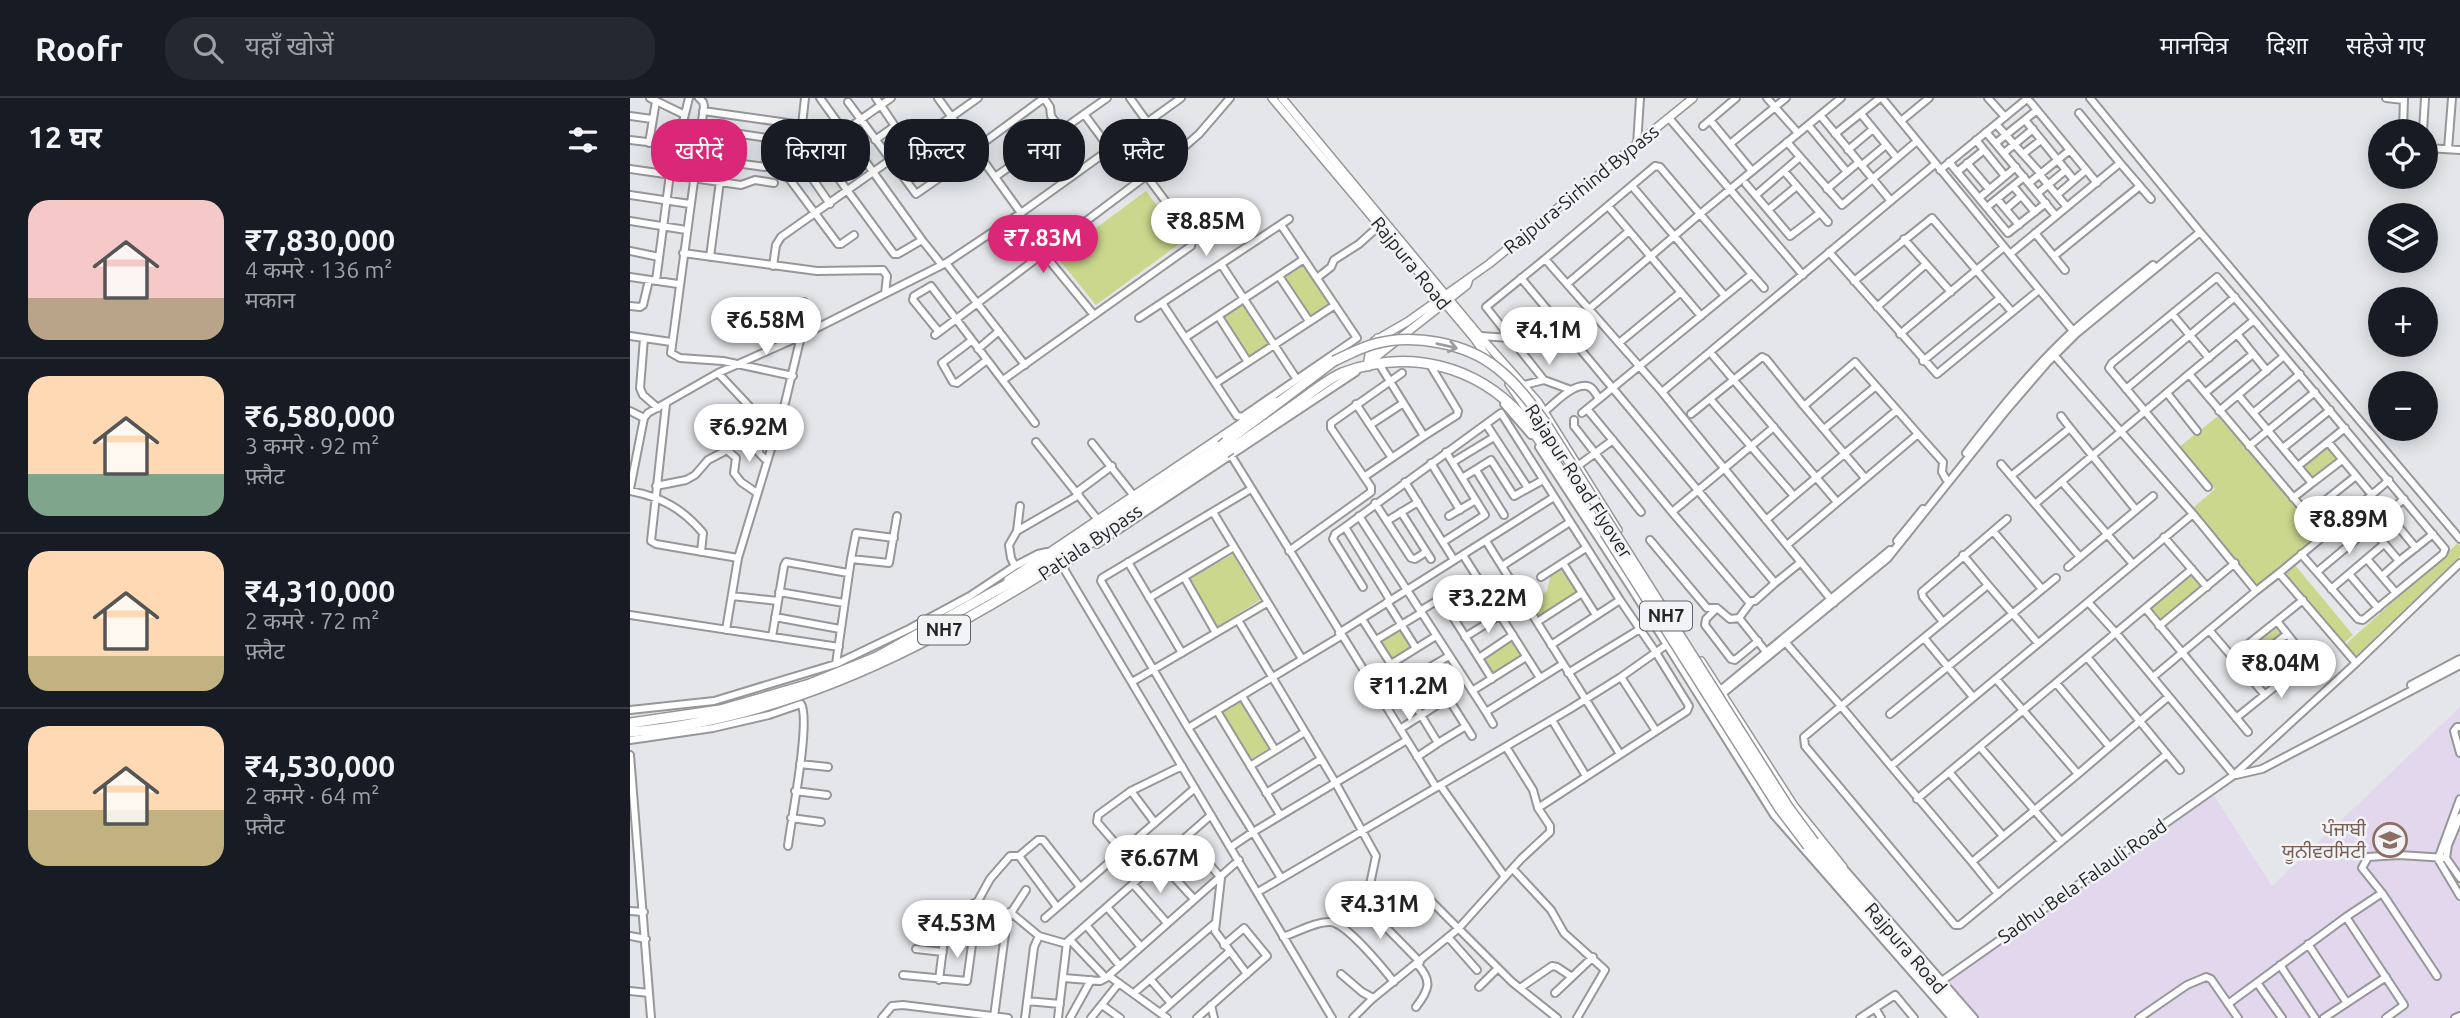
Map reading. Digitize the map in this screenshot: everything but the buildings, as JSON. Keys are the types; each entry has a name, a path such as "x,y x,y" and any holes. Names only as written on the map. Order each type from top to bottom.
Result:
{"highway":[{"path":"1374,366 1370,355 1378,344 1378,339"},
{"name":"Rajapur Road Flyover","path":"989,596 1056,557 1225,447 1334,361 1375,344 1407,340 1459,349 1495,366 1520,390 1544,421 1811,844 1845,874"},
{"name":"Patiala Bypass","path":"630,732 651,731 766,706 855,675 949,628 1044,573 1225,447 1340,374 1374,366 1411,362 1458,370 1496,391 1523,417"},
{"name":"Rajpura Road","path":"1523,417 1605,533"},
{"name":"Rajapur Road Flyover","path":"1605,533 1780,809 1936,984"},
{"name":"NH7","path":"630,723 720,710 810,684 877,657 989,596"},
{"name":"Rajpura Road","path":"1845,874 1966,1018"},
{"name":"Rajpura Road","path":"1936,984 1958,1018"}],"main road":[{"name":"Rajpura Road","path":"1272,98 1429,285 1460,311 1545,411 1720,693 1794,806 1845,874"},
{"name":"Rajpura Road","path":"1282,98 1444,296 1514,390 1527,410 1537,437"},
{"name":"Rajpura-Sirhind Bypass","path":"1444,296 1463,284 1693,98"},
{"path":"989,596 1047,552 1135,496 1225,447 1331,361 1378,339 1463,284"},
{"path":"1460,311 1463,284"},
{"path":"1423,310 1429,295 1429,285"},
{"path":"1374,366 1376,357 1444,296"}],"street":[{"path":"682,119 689,98"},
{"path":"803,119 805,98"},
{"path":"820,98 835,119"},
{"path":"876,98 890,119"},
{"path":"864,119 891,98"},
{"path":"938,98 951,117"},
{"path":"948,119 978,98"},
{"path":"989,141 1044,98 1053,119"},
{"path":"1076,119 1107,98"},
{"path":"1130,98 1145,119"},
{"path":"1153,119 1181,98"},
{"path":"1188,144 1230,98"},
{"path":"1637,145 1640,98"},
{"path":"1703,126 1736,98"},
{"path":"1767,98 1798,133"},
{"path":"1730,144 1786,98"},
{"path":"1589,309 1841,98"},
{"path":"1835,134 1881,98 2075,332"},
{"path":"1988,98 2005,117"},
{"path":"1662,393 1891,201 1937,167 1949,162 2028,98 2097,183"},
{"path":"2090,98 2460,538"},
{"path":"2386,98 2404,99 2403,119"},
{"path":"2424,119 2425,98"},
{"path":"2448,149 2452,98 2460,100"},
{"path":"630,116 652,119 653,99 683,114"},
{"path":"702,99 702,119"},
{"path":"1901,121 1924,100"},
{"path":"848,102 860,119"},
{"path":"1996,143 2037,110"},
{"path":"703,111 761,119"},
{"path":"2079,113 2151,199"},
{"path":"1084,114 1099,134"},
{"path":"1861,114 1897,158"},
{"path":"1820,115 1891,201"},
{"path":"1669,118 1803,275"},
{"path":"1710,120 1752,171"},
{"path":"2025,120 2074,180"},
{"path":"2450,123 2460,124"},
{"path":"1996,124 2067,207"},
{"path":"1808,125 1847,172"},
{"path":"630,140 649,143 651,127"},
{"path":"1848,150 1873,129"},
{"path":"2004,153 2033,129"},
{"path":"1986,132 2056,216"},
{"path":"870,134 884,153"},
{"path":"875,141 884,134"},
{"path":"1976,140 2005,176"},
{"path":"2024,155 2042,140"},
{"path":"1787,142 1840,205 1845,205 1917,141"},
{"path":"1827,189 1886,145"},
{"path":"2438,149 2460,150"},
{"path":"1957,172 1983,150"},
{"path":"1987,207 2013,186 2040,174 2070,150"},
{"path":"701,552 704,533 678,510 654,496 630,490 644,418 718,373 801,336 944,264 1019,215 1099,157"},
{"path":"1756,195 1800,158"},
{"path":"1949,162 2008,233 2046,203"},
{"path":"1967,163 1989,189"},
{"path":"2010,254 2120,163"},
{"path":"773,266 778,241 884,165"},
{"path":"1571,390 1544,380 1486,307 1655,166 1660,167 1764,288"},
{"path":"1979,198 2016,167"},
{"path":"630,169 651,172"},
{"path":"870,169 922,240 978,304 1025,365"},
{"path":"989,169 1044,254 1094,315"},
{"path":"2038,193 2066,170"},
{"path":"2057,195 2086,170"},
{"path":"995,177 1003,171"},
{"path":"1784,171 1828,222"},
{"path":"725,182 741,185 755,180 774,183"},
{"path":"630,306 643,305 652,280 659,257 669,182"},
{"path":"693,182 670,342 671,353 676,357 723,361 793,376"},
{"path":"710,257 720,182"},
{"path":"790,182 839,244 854,235"},
{"path":"814,182 830,204"},
{"path":"840,182 894,254 922,240"},
{"path":"907,182 917,195 935,182"},
{"path":"1035,423 971,341 957,320 933,286 914,296 913,300 937,334 957,320 1044,254 1136,182"},
{"path":"1003,380 1194,242 1150,182"},
{"path":"1746,184 1790,236 1820,213"},
{"path":"1632,186 1725,296"},
{"path":"1768,210 1797,186"},
{"path":"2013,186 2035,212"},
{"path":"2054,256 2140,186"},
{"path":"630,195 690,204"},
{"path":"2006,209 2021,196"},
{"path":"1997,199 2019,225"},
{"path":"1608,206 1701,316"},
{"path":"1854,281 1929,219 1934,218 2012,312"},
{"path":"1139,318 1289,219"},
{"path":"630,221 686,230"},
{"path":"1162,303 1239,417 1356,341 1356,335 1281,225"},
{"path":"1317,278 1331,267 1334,260 1359,244 1380,225"},
{"path":"1705,704 1786,643 1886,554 2016,390 2075,332 2199,230"},
{"path":"1567,284 1629,231"},
{"path":"2035,233 2065,270"},
{"path":"1904,239 1951,292"},
{"path":"1900,334 2004,247"},
{"path":"630,251 659,257"},
{"path":"1829,252 1934,373 1940,374 2039,290"},
{"path":"683,253 836,272 883,270 887,276 886,294"},
{"path":"1186,337 1304,259"},
{"path":"1545,259 1640,366 1833,601"},
{"path":"1221,264 1296,378"},
{"path":"1877,307 1926,264"},
{"path":"1751,602 1613,440 1584,411 1752,274"},
{"path":"1279,276 1309,321"},
{"path":"630,277 678,284"},
{"path":"2208,487 2110,371 2111,364 2215,277 2235,297 2389,480 2444,547 2445,552 2365,619 2360,620 2301,554"},
{"path":"1521,278 1775,583"},
{"path":"1619,344 1681,292"},
{"path":"2126,389 2235,297"},
{"path":"1923,361 2000,298"},
{"path":"756,303 804,302 809,332"},
{"path":"1216,383 1335,304"},
{"path":"2172,314 2209,358"},
{"path":"1219,317 1248,362"},
{"path":"2035,504 2254,320"},
{"path":"978,349 999,331"},
{"path":"2237,334 2267,371"},
{"path":"630,336 670,342"},
{"path":"726,630 738,558 793,376 801,336"},
{"path":"1480,336 1511,338"},
{"path":"644,338 640,388 643,395 658,408"},
{"path":"971,341 942,363 953,382 957,383 987,360"},
{"path":"1710,352 1837,502"},
{"path":"2053,354 2235,563 2256,591"},
{"path":"1720,693 1887,559 2053,354"},
{"path":"2205,393 2253,354"},
{"path":"2220,411 2284,356"},
{"path":"1691,414 1762,357 1865,478"},
{"path":"1804,405 1855,362 1943,462 1942,472 1947,479"},
{"path":"1374,366 1432,369 1482,386 1542,452 1774,815 1952,1018"},
{"path":"1374,366 1389,382 1424,436"},
{"path":"1364,477 1457,415 1458,411 1432,369"},
{"path":"718,373 762,424 759,453 767,461"},
{"path":"1289,551 1371,492 1330,425 1333,420 1402,373"},
{"path":"2189,374 2325,535"},
{"path":"2253,413 2300,374"},
{"path":"1524,386 1544,380"},
{"path":"1545,411 1571,390 1588,386 1599,399"},
{"path":"1824,429 1875,386"},
{"path":"2249,446 2315,392"},
{"path":"2167,393 2197,431"},
{"path":"2238,395 2312,483"},
{"path":"1710,398 1794,496"},
{"path":"666,404 651,541 738,558"},
{"path":"1356,404 1392,458"},
{"path":"1370,425 1402,404"},
{"path":"1766,520 1896,410"},
{"path":"2283,448 2330,410"},
{"path":"630,411 644,418"},
{"path":"1363,587 1334,539 1335,534 1504,411"},
{"path":"1504,411 1543,480 1619,600 1656,651 1689,706 1687,711 1538,808"},
{"path":"656,486 691,478 708,460 727,450 751,412"},
{"path":"2060,416 2136,510"},
{"path":"1574,420 1574,426 1641,512"},
{"path":"1486,424 1528,488"},
{"path":"1672,512 1774,427"},
{"path":"2011,476 2070,428"},
{"path":"2298,466 2345,428"},
{"path":"1787,545 1918,434"},
{"path":"1453,462 1494,437"},
{"path":"1579,465 1613,440"},
{"path":"1036,442 1098,520"},
{"path":"2328,442 2372,495"},
{"path":"1092,443 1135,496"},
{"path":"1332,1018 1065,569 1066,564 1225,447 1382,702 1438,786 1505,877"},
{"path":"727,450 736,458 734,473 737,478 757,493"},
{"path":"1443,542 1485,515 1446,452"},
{"path":"1462,478 1504,452"},
{"path":"1491,460 1519,504"},
{"path":"2293,498 2342,460"},
{"path":"1431,463 1460,510"},
{"path":"2001,464 2080,557"},
{"path":"1017,531 1078,493 1112,466"},
{"path":"1476,470 1504,514"},
{"path":"2307,515 2356,476"},
{"path":"1514,496 1543,480"},
{"path":"2153,677 2389,480"},
{"path":"2062,481 2133,564"},
{"path":"1405,482 1454,560"},
{"path":"1251,489 1102,578 1101,585 1281,878"},
{"path":"2068,567 2153,496"},
{"path":"1188,728 1302,659 1554,497"},
{"path":"2317,572 2404,499"},
{"path":"1450,516 1476,500"},
{"path":"1387,521 1418,502"},
{"path":"1376,503 1411,558 1415,559 1426,552"},
{"path":"1016,566 1011,558 1009,545 1017,531 1020,506"},
{"path":"2355,509 2399,561"},
{"path":"1213,512 1302,659"},
{"path":"1401,512 1431,559"},
{"path":"2387,513 2416,548"},
{"path":"1891,766 2193,514"},
{"path":"851,559 889,563 897,516"},
{"path":"1359,516 1493,724"},
{"path":"1943,622 1923,597 1923,592 2007,519"},
{"path":"1502,566 1570,522"},
{"path":"1345,527 1416,648"},
{"path":"1993,531 2042,589"},
{"path":"836,664 856,533 894,538"},
{"path":"2382,576 2433,534"},
{"path":"2164,537 2207,587"},
{"path":"1650,540 1707,608 1717,608 1730,619 1739,618 1751,602 1801,562"},
{"path":"1486,541 1620,754"},
{"path":"2331,589 2384,544"},
{"path":"1149,598 1234,547"},
{"path":"1541,577 1586,548"},
{"path":"630,710 714,701 836,664 950,607 1016,566 1047,552"},
{"path":"1462,555 1489,596"},
{"path":"1963,555 2038,643"},
{"path":"2367,559 2396,593"},
{"path":"772,637 786,562 848,573"},
{"path":"1128,562 1182,653"},
{"path":"1563,563 1596,615"},
{"path":"2159,626 2235,563"},
{"path":"2234,775 2460,563"},
{"path":"1917,799 2192,569"},
{"path":"2279,573 2356,663"},
{"path":"2349,574 2378,608"},
{"path":"1184,577 1216,633"},
{"path":"1376,640 1476,577"},
{"path":"1890,715 2056,578"},
{"path":"1453,617 1511,582"},
{"path":"1988,585 1804,737 1803,741 1954,924 1960,925 2166,754"},
{"path":"779,592 844,603"},
{"path":"1537,622 1582,593"},
{"path":"732,596 778,601"},
{"path":"1441,598 1492,679"},
{"path":"1551,645 1619,600"},
{"path":"2232,657 2303,600"},
{"path":"1465,637 1523,601"},
{"path":"1132,682 1267,603"},
{"path":"2088,603 2234,775"},
{"path":"1717,608 1705,625 1731,659 1735,660 1758,641"},
{"path":"2146,609 2248,732"},
{"path":"630,615 838,647"},
{"path":"1500,615 1540,678"},
{"path":"775,617 840,629"},
{"path":"1739,618 1767,653"},
{"path":"1362,619 1403,683 1449,656"},
{"path":"1238,620 1376,856 1372,882 1360,901 1337,924"},
{"path":"2277,621 2317,672"},
{"path":"1569,673 1640,629"},
{"path":"2209,630 2265,695"},
{"path":"1258,892 1552,720 1621,677 1682,634"},
{"path":"2243,670 2287,634"},
{"path":"1479,658 1513,635"},
{"path":"1391,664 1436,636"},
{"path":"1924,638 1973,697"},
{"path":"1786,643 1842,706 1998,894"},
{"path":"1472,691 1527,657"},
{"path":"2087,657 2180,770"},
{"path":"2236,718 2308,660"},
{"path":"2234,775 2256,770 2460,662"},
{"path":"1486,712 1563,664"},
{"path":"1429,668 1472,736"},
{"path":"1621,677 1656,731"},
{"path":"1996,679 2078,774"},
{"path":"2056,683 2109,746"},
{"path":"1382,702 1402,689 1438,743"},
{"path":"1242,696 1275,750"},
{"path":"1972,862 2168,697"},
{"path":"1400,729 1448,698"},
{"path":"630,740 713,728 769,716 801,704 804,708 800,764 788,846"},
{"path":"1217,711 1280,815"},
{"path":"1552,720 1586,776"},
{"path":"1418,757 1466,726"},
{"path":"2460,727 2455,728 2454,736 2460,753"},
{"path":"1250,766 1305,732"},
{"path":"1231,847 1407,740"},
{"path":"1353,1018 1373,998 1458,929 1550,832 1550,826 1538,808 1536,795 1506,747"},
{"path":"1980,747 2061,841"},
{"path":"630,755 634,837 644,912 652,1018"},
{"path":"1266,793 1321,759"},
{"path":"800,764 828,767"},
{"path":"1122,850 1096,818 1131,791 1182,766"},
{"path":"1949,772 2003,836"},
{"name":"Sadhu Bela Falauli Road","path":"1936,984 2234,775"},
{"path":"1045,918 1195,788"},
{"path":"795,791 827,795"},
{"path":"1131,791 1155,823"},
{"path":"2438,859 2460,799"},
{"path":"1058,1018 1068,942 1212,815"},
{"path":"2460,817 2448,845 2446,858 2460,878"},
{"path":"791,818 821,822"},
{"path":"1186,837 1221,877 1215,931 1247,974"},
{"path":"903,975 968,981 978,901 990,879 1010,856 1019,856 1041,839 1080,887"},
{"path":"2437,976 2382,893 2362,868 2368,857 2399,855 2446,858"},
{"path":"1019,856 1057,907"},
{"path":"2438,859 2460,896"},
{"path":"1064,978 1100,981 1107,977 1239,860"},
{"path":"1159,861 1194,900"},
{"path":"1513,869 1551,910 1564,933 1593,957 1605,972 1577,1018"},
{"path":"1133,884 1167,923"},
{"path":"994,1017 1007,919 1026,890"},
{"path":"2228,1004 2382,893"},
{"path":"939,980 946,928 950,919 978,901"},
{"path":"1360,901 1425,973 1428,982 1426,993 1416,1007"},
{"path":"1432,902 1498,968 1557,1018"},
{"path":"1107,907 1141,947"},
{"path":"630,911 644,912"},
{"path":"1010,912 1039,936 1068,942 1107,977 1167,1018"},
{"path":"2346,918 2404,1005 2386,1018"},
{"path":"1283,937 1325,922 1337,924 1367,951 1394,982"},
{"path":"1134,993 1214,924"},
{"path":"1086,925 1120,966"},
{"path":"1197,1018 1267,954 1244,928 1224,945"},
{"path":"630,936 646,939"},
{"path":"1026,1018 1034,947 1039,936"},
{"path":"1448,937 1477,970"},
{"path":"2308,944 2347,1003"},
{"path":"916,949 943,952"},
{"path":"1160,1013 1229,952"},
{"path":"1555,993 1593,957"},
{"path":"2280,965 2315,1018"},
{"path":"1520,988 1552,966 1572,977"},
{"path":"1479,987 1498,968"},
{"path":"1341,974 1373,998"},
{"path":"2139,1018 2203,977 2211,979 2238,1018"},
{"path":"2323,1018 2386,977"},
{"path":"1150,979 1171,1003"},
{"path":"1070,1018 1091,980"},
{"path":"1091,1018 1118,983"},
{"path":"1936,984 1974,1018"},
{"path":"2258,984 2282,1018"},
{"path":"630,991 649,993"},
{"path":"1860,1018 1896,995 1914,1018"},
{"path":"1027,1000 1060,1004"},
{"path":"882,1018 889,1009 899,1005 953,1015 1008,1018"},
{"path":"1102,1005 1119,1018"},
{"path":"1211,1006 1214,1018"},
{"path":"1875,1008 1881,1018"}],"shaded area":[{"name":"ਪੰਜਾਬੀ ਯੂਨੀਵਰਸਿਟੀ","path":"2460,707 2460,1018 1975,1018 1946,984 2213,794 2272,886"}],"green space":[{"path":"1146,191 1183,241 1096,305 1057,257"},
{"path":"1303,262 1331,304 1309,319 1281,277"},
{"path":"1244,303 1271,344 1249,358 1222,318"},
{"path":"2218,416 2321,536 2256,586 2193,508 2215,489 2178,448"},
{"path":"2327,445 2340,460 2312,481 2301,466"},
{"path":"2458,543 2460,556 2355,657 2345,645"},
{"path":"1233,554 1260,600 1217,627 1188,579"},
{"path":"2295,565 2353,635 2344,643 2283,575"},
{"path":"1561,566 1578,592 1538,618 1529,603 1547,591 1551,573"},
{"path":"2192,571 2204,587 2159,623 2148,609"},
{"path":"1474,581 1483,596 1453,616 1444,600"},
{"path":"2276,624 2284,634 2243,666 2236,658"},
{"path":"1400,629 1412,648 1391,661 1379,641"},
{"path":"1510,639 1521,657 1493,677 1481,658"},
{"path":"1240,701 1269,748 1250,760 1221,712"}],"place":[{"name":"ਪੰਜਾਬੀ ਯੂਨੀਵਰਸਿਟੀ","path":"2390,840"}]}
